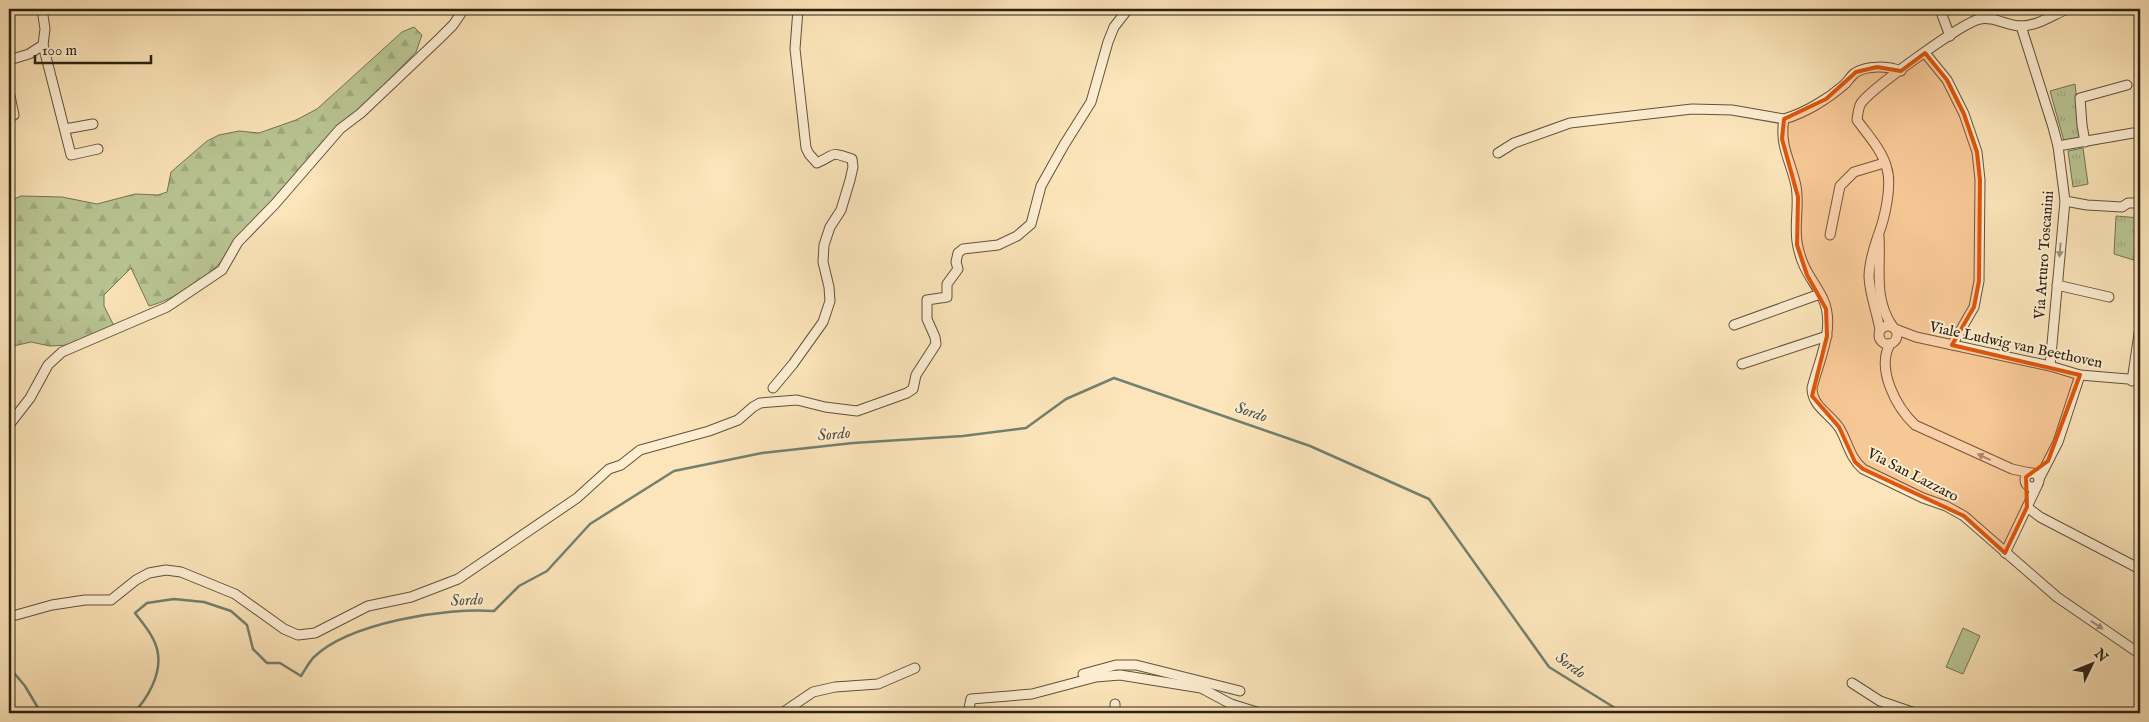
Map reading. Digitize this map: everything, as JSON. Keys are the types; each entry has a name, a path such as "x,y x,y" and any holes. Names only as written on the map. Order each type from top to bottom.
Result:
{"street":[{"path":"42,9 45,29 42,45 65,129 70,155 98,149"},
{"path":"9,425 30,398 48,365 62,352 166,307 222,270 238,242 275,204 340,129 361,113 453,26 464,9"},
{"path":"773,388 798,358 825,316 831,294 823,262 824,245 830,227 841,210 853,168 852,159 837,153 831,154 817,163 806,148 794,49 798,9"},
{"path":"9,617 52,605 85,600 111,600 142,576 166,570 180,572 235,594 284,629 298,635 315,633 368,606 411,598 458,579 582,494 609,469 621,465 640,450 709,431 738,420 753,406 760,403 797,400 825,407 857,411 908,393 912,389 918,370 936,344 928,320 927,300 947,297 947,284 958,269 956,262 958,253 963,249 998,245 1017,236 1030,224 1041,186 1092,102 1108,42 1114,27 1128,9"},
{"path":"1943,9 1942,15 1950,36"},
{"path":"1892,343 1881,342 1869,277 1874,244 1879,233 1888,194 1887,169 1875,146 1857,120 1860,103 1962,27 1979,19 1991,19 2021,26 2044,20 2067,9"},
{"name":"Via Arturo Toscanini","path":"2021,26 2058,146 2065,201 2050,366"},
{"path":"9,60 29,54 42,45"},
{"path":"1926,53 1947,80 1964,114 1977,152 1980,180 1979,280 1974,307 1952,345"},
{"path":"1498,153 1514,143 1570,123 1692,109 1732,110 1784,119 1796,116 1826,99 1844,85 1856,72 1877,67 1891,67 1901,71"},
{"path":"2085,142 2080,116 2080,98 2126,85"},
{"path":"9,91 14,115 9,118"},
{"name":"Via San Lazzaro","path":"1784,119 1782,138 1798,197 1797,245 1807,275 1820,294 1826,309 1827,336 1812,388 1812,396 1839,427 1855,462 1863,469 1964,516 2057,597 2140,654"},
{"path":"9,124 9,130"},
{"path":"65,129 93,124"},
{"path":"2058,146 2133,133"},
{"path":"1830,235 1840,186 1854,172 1884,163"},
{"path":"2065,201 2087,205 2122,207 2128,203 2140,203"},
{"path":"1879,233 1878,284 1880,300 1897,337 1885,357 1887,378 1904,413 1915,425 2033,480"},
{"path":"2058,285 2109,297"},
{"path":"1734,325 1820,294"},
{"path":"1880,330 1888,326 1894,328"},
{"name":"Viale Ludwig van Beethoven","path":"1894,328 1916,337 2050,366 2080,376 2136,381"},
{"path":"2136,381 2140,328"},
{"path":"1742,364 1827,336"},
{"name":"Viale Ludwig van Beethoven","path":"1892,343 1916,337"},
{"path":"2005,553 2027,507 2033,480 2048,461 2058,442 2080,376"},
{"path":"2027,507 2048,521 2140,569"},
{"path":"1073,682 1079,675 1116,665 1136,665 1240,691"},
{"path":"782,713 813,692 835,687 878,684 915,668"},
{"path":"968,713 971,699 1032,694 1096,677 1120,675 1200,688 1231,709 1260,713"},
{"path":"1852,683 1880,701 1915,713"}],"highlighted area":[{"path":"1925,53 1947,80 1964,114 1977,152 1980,180 1979,281 1974,307 1952,345 2080,375 2048,461 2026,477 2027,507 2005,553 1964,516 1863,469 1855,462 1839,427 1812,396 1827,336 1826,309 1807,275 1797,245 1798,197 1782,139 1784,119 1826,99 1856,72 1877,67 1901,71"}],"green space":[{"path":"414,27 422,35 416,52 236,238 226,256 210,273 169,299 149,306 131,268 104,295 104,306 114,326 68,345 50,346 31,342 9,347 9,201 21,196 62,197 97,204 135,194 158,195 167,192 171,172 207,141 219,135 239,131 259,133 296,120 317,109 402,32"},
{"path":"2075,84 2081,137 2064,141 2050,91"},
{"path":"2083,148 2088,184 2073,187 2068,151"},
{"path":"2116,216 2140,218 2140,262 2114,254"},
{"path":"1963,628 1980,636 1963,674 1946,667"}],"waterway":[{"name":"Sordo","path":"133,713 148,694 157,670 157,648 149,632 135,613 147,603 174,599 204,602 231,611 247,625 253,649 267,663 280,663 301,676 314,657 330,645 374,626 426,615 474,610 494,611 519,586 547,571 590,524 674,471 762,453 853,443 963,436 1026,428 1066,399 1114,378 1310,446 1429,499 1549,667 1623,713"},
{"name":"Sordo","path":"9,667 25,686 41,713"}]}
